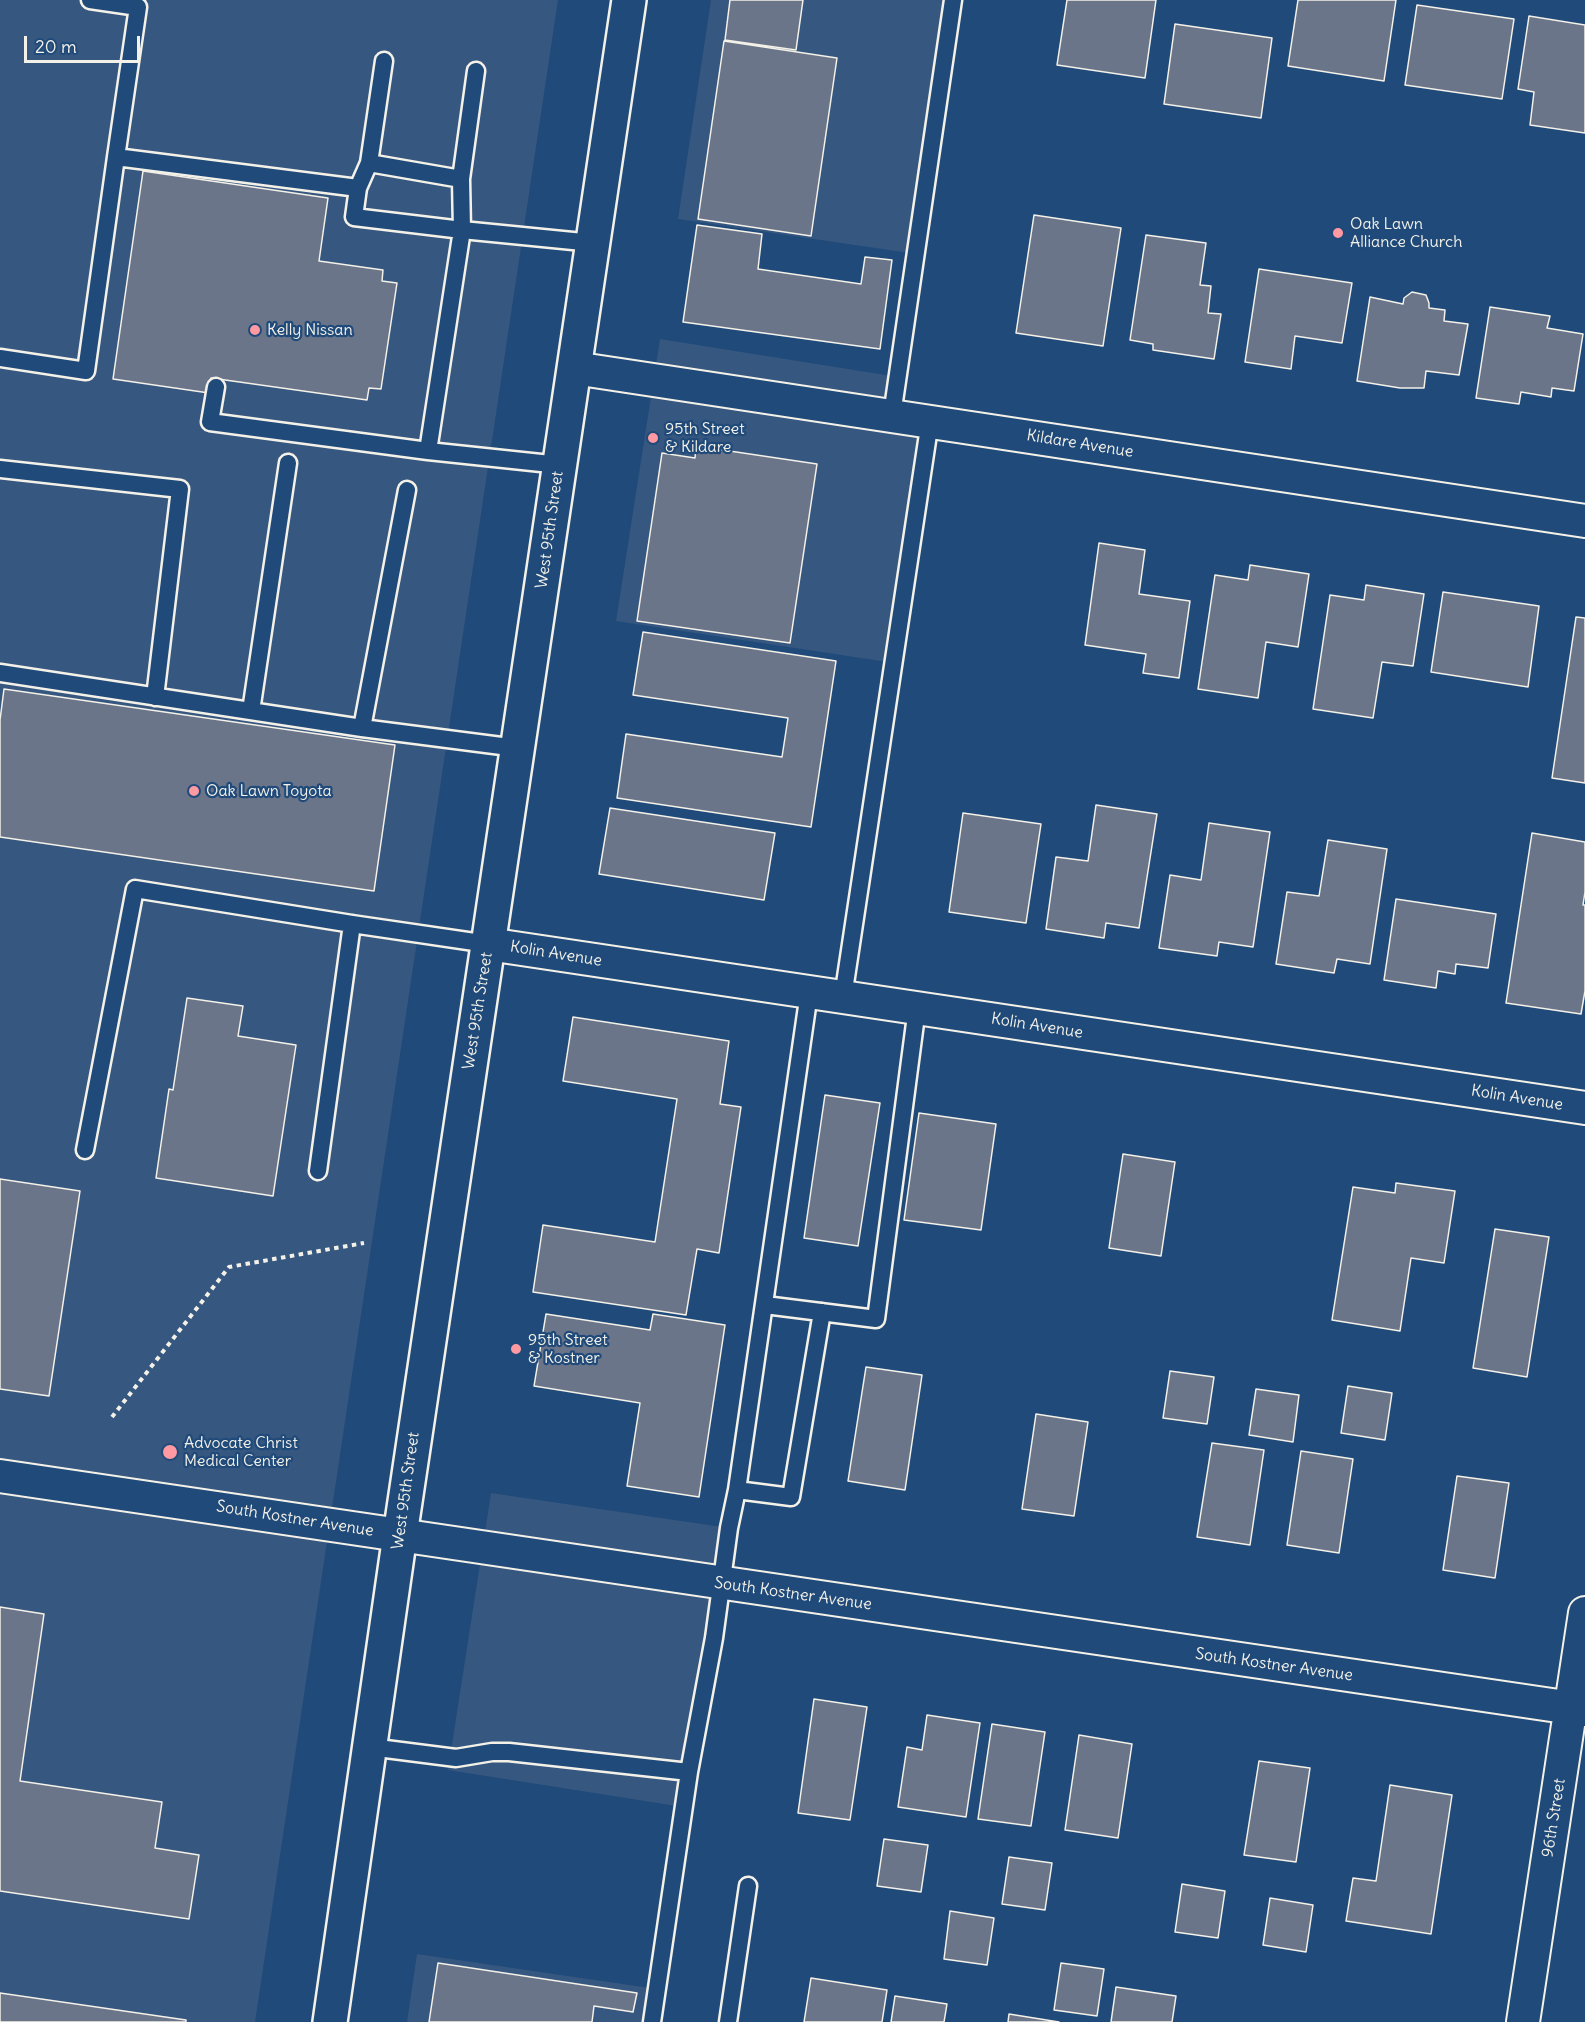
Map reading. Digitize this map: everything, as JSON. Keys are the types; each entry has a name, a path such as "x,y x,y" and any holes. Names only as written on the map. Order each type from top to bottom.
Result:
{"main road":[{"name":"West 95th Street","path":"330,2022 400,1535 593,243 622,1"}],"street":[{"name":"Kildare Avenue","path":"574,368 1585,521"},
{"name":"Kolin Avenue","path":"488,944 1585,1108"},
{"name":"South Kostner Avenue","path":"1,1475 722,1584 1578,1709"},
{"name":"96th Street","path":"1523,2022 1578,1709 1585,1613"}],"lane":[{"path":"0,358 86,371 138,8 90,0"},
{"path":"892,415 953,0"},
{"path":"384,61 369,163 358,188 354,217 593,243"},
{"path":"429,451 462,230 461,180 476,71"},
{"path":"116,157 358,188"},
{"path":"369,163 461,180"},
{"path":"216,387 210,422 429,451 560,465"},
{"path":"843,997 930,421"},
{"path":"250,711 288,463"},
{"path":"0,469 180,489 155,697"},
{"path":"362,728 406,490"},
{"path":"0,673 362,728 518,748"},
{"path":"85,1150 135,889 488,944"},
{"path":"318,1171 352,924"},
{"path":"652,2022 689,1772 714,1638 729,1528 737,1490 809,993"},
{"path":"765,1305 876,1319 916,1008"},
{"path":"737,1490 791,1497 822,1312"},
{"path":"370,1747 456,1758 492,1752 509,1752 689,1772"},
{"path":"728,2022 748,1886"}],"path":[{"path":"112,1417 229,1267 364,1243"}],"shaded area":[{"path":"0,0 558,0 255,2022 0,2022"},
{"path":"711,0 953,0 916,254 678,219"},
{"path":"660,339 898,377 892,415 930,421 894,663 616,621"},
{"path":"491,1493 729,1528 683,1807 448,1770"},
{"path":"417,1954 657,1989 652,2022 407,2022"}],"building":[{"path":"730,0 803,0 796,50 725,40"},
{"path":"1067,0 1156,0 1145,78 1057,65"},
{"path":"1298,0 1396,0 1384,81 1288,66"},
{"path":"1417,5 1514,19 1502,99 1405,85"},
{"path":"1529,16 1585,25 1585,133 1530,125 1534,92 1518,89"},
{"path":"1175,24 1272,38 1261,118 1164,104"},
{"path":"724,41 837,58 811,236 698,219"},
{"name":"Kelly Nissan","path":"143,171 328,198 319,261 383,270 382,281 397,283 381,389 369,388 367,400 211,378 209,393 113,379"},
{"path":"1034,215 1121,228 1103,346 1016,333"},
{"path":"697,225 762,234 758,269 861,284 865,257 892,260 880,349 683,322"},
{"path":"1146,235 1206,243 1200,285 1211,286 1208,313 1221,314 1214,359 1153,350 1153,344 1130,340"},
{"path":"1259,269 1352,283 1342,343 1295,336 1291,369 1245,362"},
{"path":"1412,292 1426,295 1429,308 1445,310 1444,321 1468,324 1459,375 1426,371 1424,388 1400,388 1357,381 1370,297 1403,304 1404,298"},
{"path":"1490,307 1550,316 1547,328 1583,334 1574,391 1552,388 1551,397 1521,392 1519,404 1476,398"},
{"path":"696,446 817,464 790,643 637,621 662,453 695,458"},
{"path":"1099,543 1145,550 1139,594 1190,601 1179,678 1143,673 1146,654 1085,645"},
{"path":"1250,565 1309,574 1298,647 1266,642 1258,698 1198,689 1215,575 1248,580"},
{"path":"1366,585 1424,594 1413,666 1382,662 1373,718 1313,709 1330,595 1364,600"},
{"path":"1443,592 1539,606 1528,687 1431,672"},
{"path":"1576,617 1585,618 1585,783 1552,778"},
{"path":"643,632 836,661 811,827 617,798 626,734 782,757 788,718 633,695"},
{"name":"Oak Lawn Toyota","path":"4,689 395,745 374,891 0,837 0,720"},
{"path":"1096,805 1157,814 1139,928 1106,923 1104,938 1046,929 1056,857 1088,861"},
{"path":"610,808 775,833 764,900 599,874"},
{"path":"963,813 1041,824 1026,923 949,912"},
{"path":"1209,823 1270,832 1253,947 1219,942 1217,956 1159,948 1170,875 1201,880"},
{"path":"1532,833 1585,842 1583,905 1585,905 1585,991 1581,1014 1506,1003"},
{"path":"1328,840 1387,849 1370,964 1337,959 1334,973 1276,964 1287,892 1319,896"},
{"path":"1396,899 1496,914 1488,968 1456,964 1455,974 1438,971 1436,988 1384,980"},
{"path":"187,998 243,1006 238,1036 296,1045 273,1196 156,1178 169,1089 173,1090"},
{"path":"573,1017 729,1041 720,1104 741,1107 719,1253 697,1249 686,1315 533,1292 543,1225 655,1242 677,1099 563,1081"},
{"path":"825,1095 880,1103 858,1246 804,1238"},
{"path":"919,1113 996,1124 981,1230 904,1220"},
{"path":"1123,1154 1175,1162 1161,1256 1109,1248"},
{"path":"0,1179 80,1191 49,1396 0,1389"},
{"path":"1396,1183 1455,1191 1444,1263 1411,1258 1400,1331 1332,1320 1353,1187 1395,1193"},
{"path":"1495,1229 1549,1237 1527,1377 1473,1368"},
{"path":"546,1314 650,1330 653,1314 725,1325 699,1497 627,1486 640,1403 534,1386"},
{"path":"866,1367 922,1375 905,1490 848,1481"},
{"path":"1170,1371 1214,1377 1207,1424 1163,1418"},
{"path":"1348,1386 1392,1393 1385,1440 1341,1433"},
{"path":"1256,1389 1299,1395 1293,1442 1249,1435"},
{"path":"1036,1414 1088,1422 1074,1516 1022,1509"},
{"path":"1212,1443 1264,1450 1250,1545 1197,1537"},
{"path":"1301,1451 1353,1459 1339,1553 1287,1545"},
{"path":"1457,1476 1509,1483 1495,1578 1443,1570"},
{"path":"0,1607 44,1614 20,1781 162,1802 155,1848 199,1855 189,1919 0,1891"},
{"path":"814,1699 867,1707 850,1820 798,1813"},
{"path":"927,1715 980,1723 966,1817 898,1807 907,1747 922,1750"},
{"path":"992,1724 1045,1732 1031,1826 978,1819"},
{"path":"1079,1735 1132,1744 1118,1838 1065,1830"},
{"path":"1259,1761 1310,1768 1296,1862 1244,1855"},
{"path":"1390,1785 1452,1795 1431,1934 1346,1921 1353,1878 1376,1881"},
{"path":"884,1839 928,1845 921,1892 877,1886"},
{"path":"1009,1857 1052,1863 1045,1910 1002,1904"},
{"path":"1182,1884 1225,1891 1218,1938 1175,1932"},
{"path":"1270,1898 1313,1905 1306,1952 1263,1945"},
{"path":"950,1911 994,1918 987,1965 944,1959"},
{"path":"438,1963 637,1993 633,2012 594,2006 592,2022 429,2022"},
{"path":"1061,1963 1104,1969 1097,2016 1054,2010"},
{"path":"811,1978 887,1990 882,2022 804,2022"},
{"path":"1116,1987 1176,1996 1172,2022 1111,2022"},
{"path":"0,1993 186,2020 186,2022 0,2022"},
{"path":"895,1996 947,2004 944,2022 891,2022"},
{"path":"1009,2014 1059,2022 1008,2022"}],"place":[{"name":"Oak Lawn Alliance Church","path":"1338,233"},
{"name":"Kelly Nissan","path":"255,330"},
{"name":"95th Street & Kildare","path":"653,438"},
{"name":"Oak Lawn Toyota","path":"194,791"},
{"name":"95th Street & Kostner","path":"516,1349"},
{"name":"Advocate Christ Medical Center","path":"170,1452"}]}
